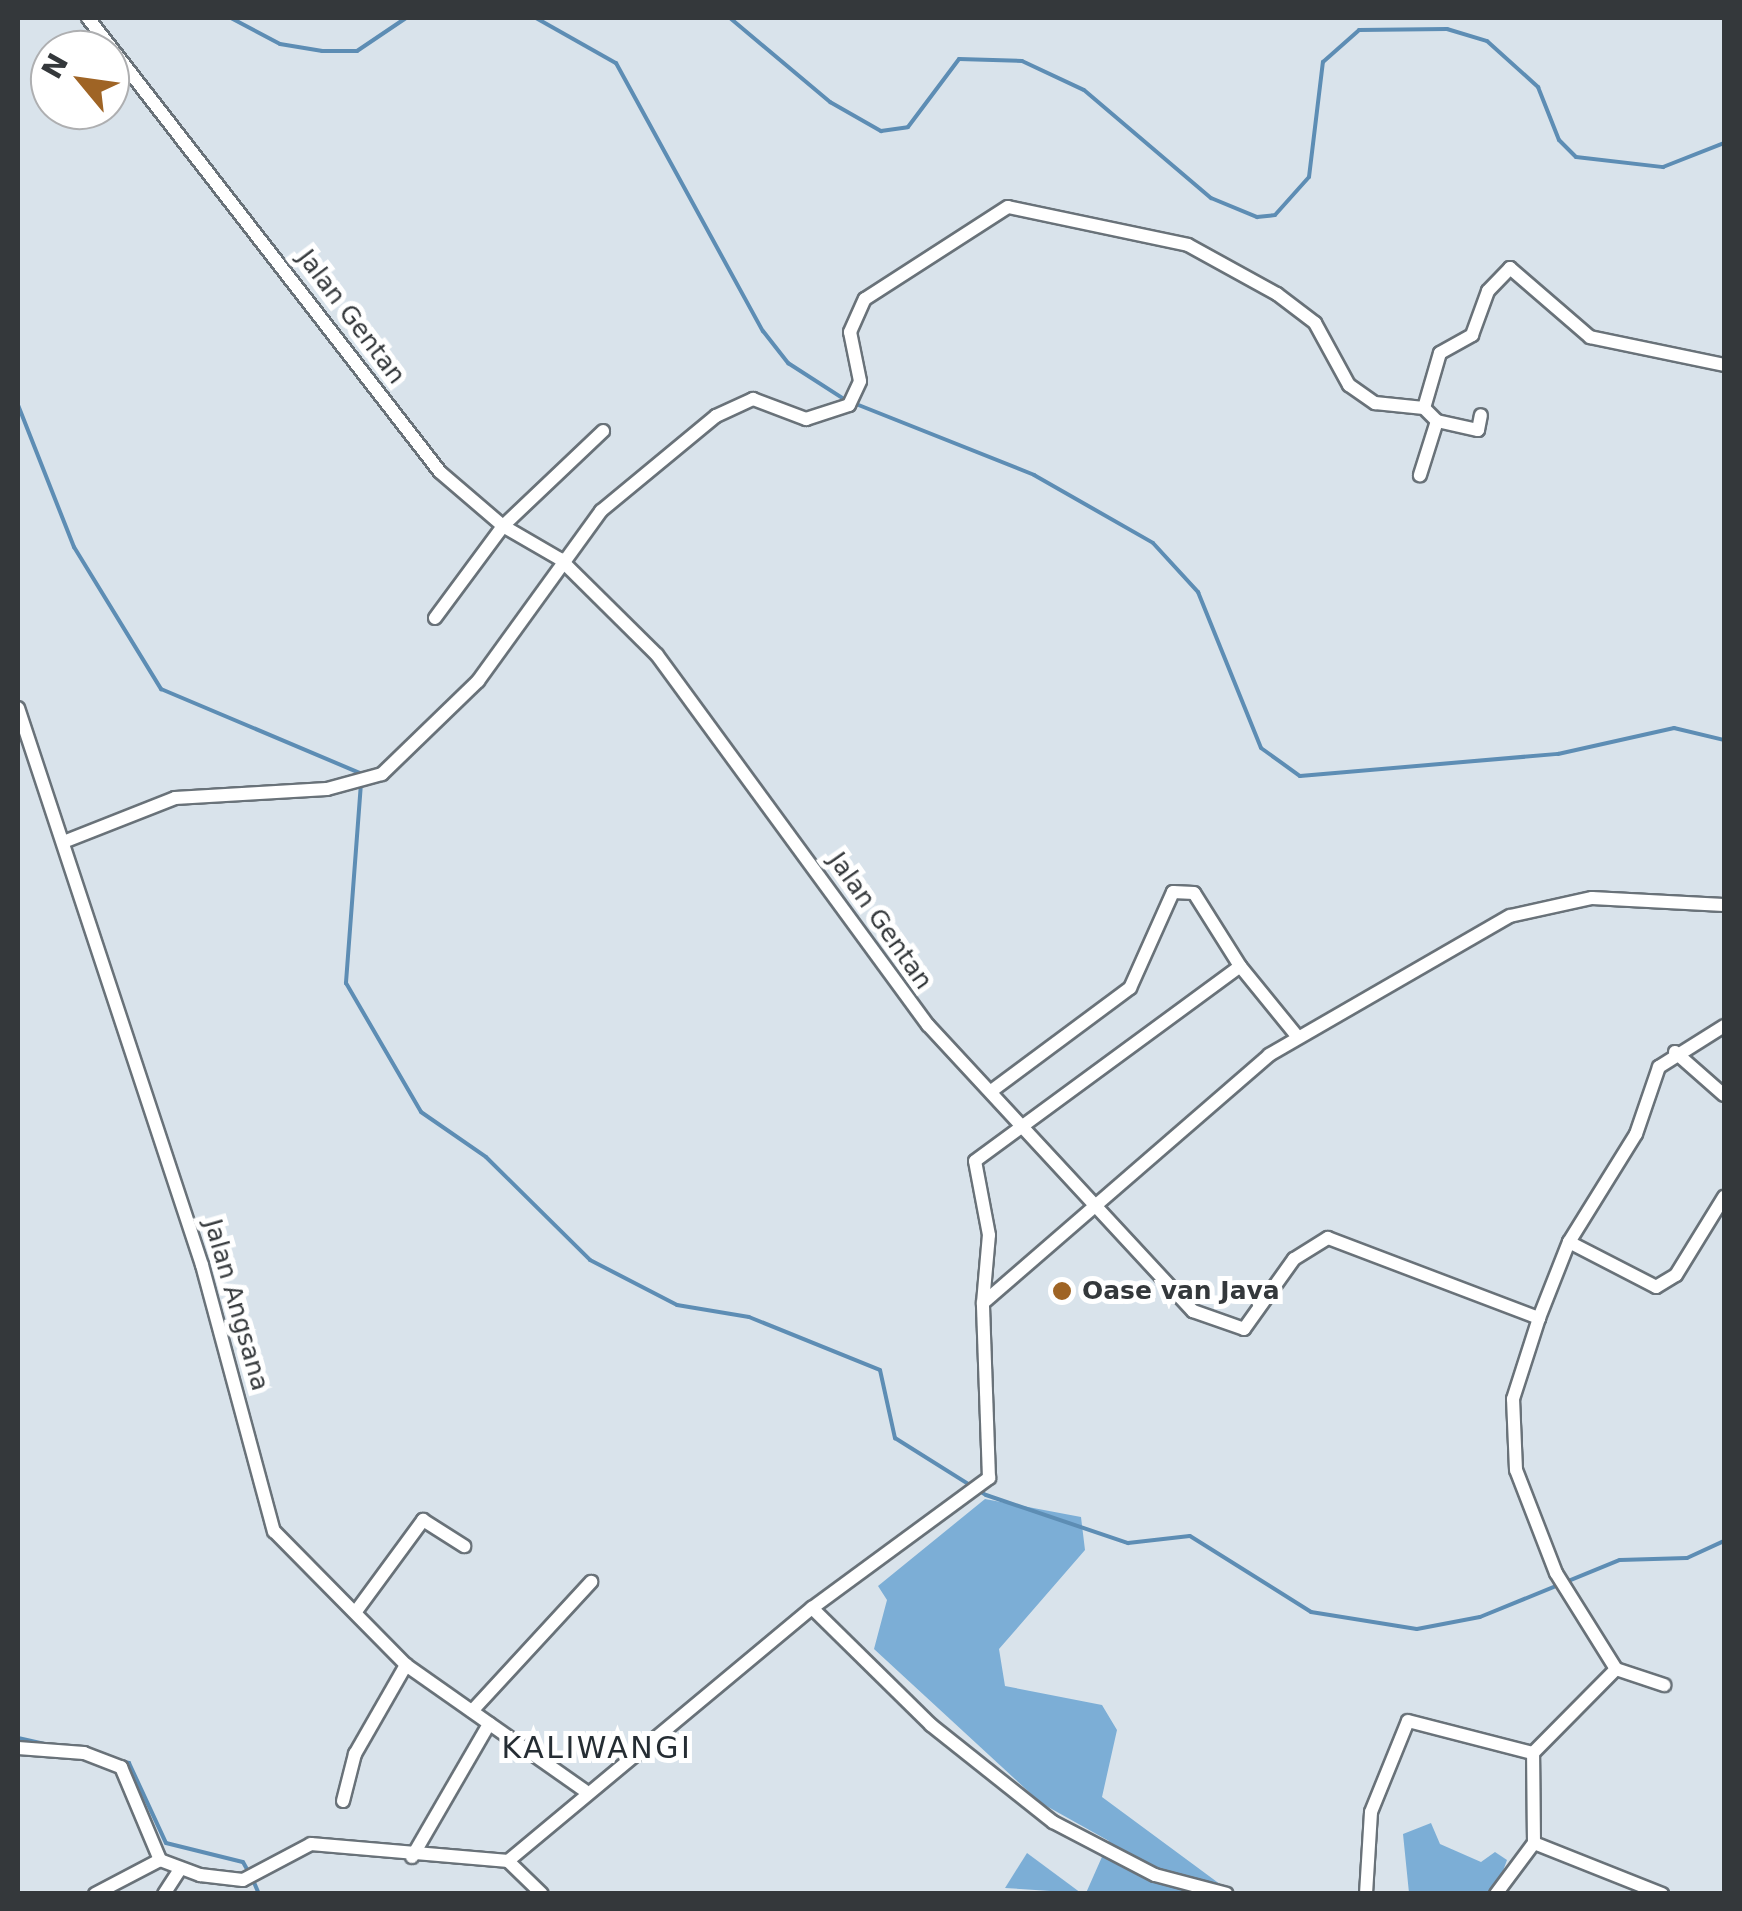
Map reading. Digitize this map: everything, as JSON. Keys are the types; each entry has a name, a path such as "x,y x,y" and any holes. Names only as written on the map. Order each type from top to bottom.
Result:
{"street":[{"name":"Jalan Gentan","path":"88,18 440,472 503,526 560,559 657,654 752,774 871,952 994,1089 1089,1208 1193,1311 1228,1329 1263,1312 1294,1259 1328,1238 1539,1318"},
{"path":"66,841 175,798 362,782 414,752 478,682 560,559 601,511 716,416 754,399 806,420 853,399 850,332 865,299 1018,206 1216,258 1316,322 1348,385 1375,404 1424,408 1437,421 1478,430 1481,415"},
{"path":"1424,408 1440,353 1472,335 1488,291 1510,268 1590,336 1724,365"},
{"path":"1420,475 1437,421"},
{"path":"435,618 503,526 603,431"},
{"name":"Jalan Angsana","path":"18,708 66,841 202,1265 274,1532 357,1610 406,1665 584,1790"},
{"path":"994,1089 1130,988 1173,892 1194,894 1240,966 1296,1034"},
{"path":"983,1303 1296,1034 1510,916 1592,898 1724,905"},
{"path":"508,1861 584,1790 812,1608 982,1486 995,1468 979,1352 989,1235 971,1171 1023,1124 1240,966"},
{"path":"1664,1685 1616,1669 1556,1572 1509,1435 1539,1318 1569,1242 1636,1134 1651,1078 1675,1052 1724,1026"},
{"path":"1675,1052 1724,1096"},
{"path":"1569,1242 1656,1287 1676,1275 1724,1197"},
{"path":"357,1610 423,1520 464,1546"},
{"path":"472,1711 591,1582"},
{"path":"812,1608 931,1725 1053,1822 1155,1874 1228,1894"},
{"path":"343,1802 355,1754 406,1665"},
{"path":"1496,1894 1534,1844 1532,1753 1616,1669"},
{"path":"1366,1894 1371,1812 1408,1720 1532,1753"},
{"path":"412,1857 489,1724"},
{"path":"18,1748 121,1767 160,1860 180,1869 243,1880 311,1844 412,1857 508,1861 542,1894"},
{"path":"1534,1844 1662,1894"},
{"path":"95,1894 160,1860"},
{"path":"164,1894 180,1869"}],"shaded area":[{"path":"985,1499 1081,1517 1085,1550 999,1649 1005,1686 1102,1705 1117,1730 1102,1797 1232,1893 1086,1893 1109,1841 1041,1803 874,1649 887,1600 878,1586"},
{"path":"1431,1823 1440,1844 1481,1862 1495,1852 1507,1860 1495,1893 1409,1893 1403,1834"},
{"path":"1027,1853 1081,1893 1005,1888"}],"waterway":[{"path":"231,18 280,44 322,51 357,51 406,18"},
{"path":"536,18 616,63 763,331 788,363 847,401"},
{"path":"730,18 830,102 881,131 908,127 959,59 1022,61 1084,90 1211,198 1257,217 1275,215 1309,177 1323,62 1359,30 1447,29 1487,41 1538,87 1559,140 1576,157 1663,167 1724,143"},
{"path":"856,404 1034,475 1153,543 1198,592 1261,748 1300,776 1558,754 1674,728 1724,740"},
{"path":"18,405 74,547 161,689 362,774"},
{"path":"361,783 346,983 421,1112 486,1157 590,1260 677,1305 749,1317 880,1370 895,1438 986,1495 1128,1543 1190,1536 1311,1612 1417,1629 1480,1617 1620,1560 1687,1558 1724,1541"},
{"path":"18,1738 129,1763 166,1843 243,1862 248,1871"},
{"path":"253,1880 259,1894"}],"place":[{"name":"Oase van Java","path":"1062,1291"}],"district":[{"name":"KALIWANGI","path":"597,1748"}]}
